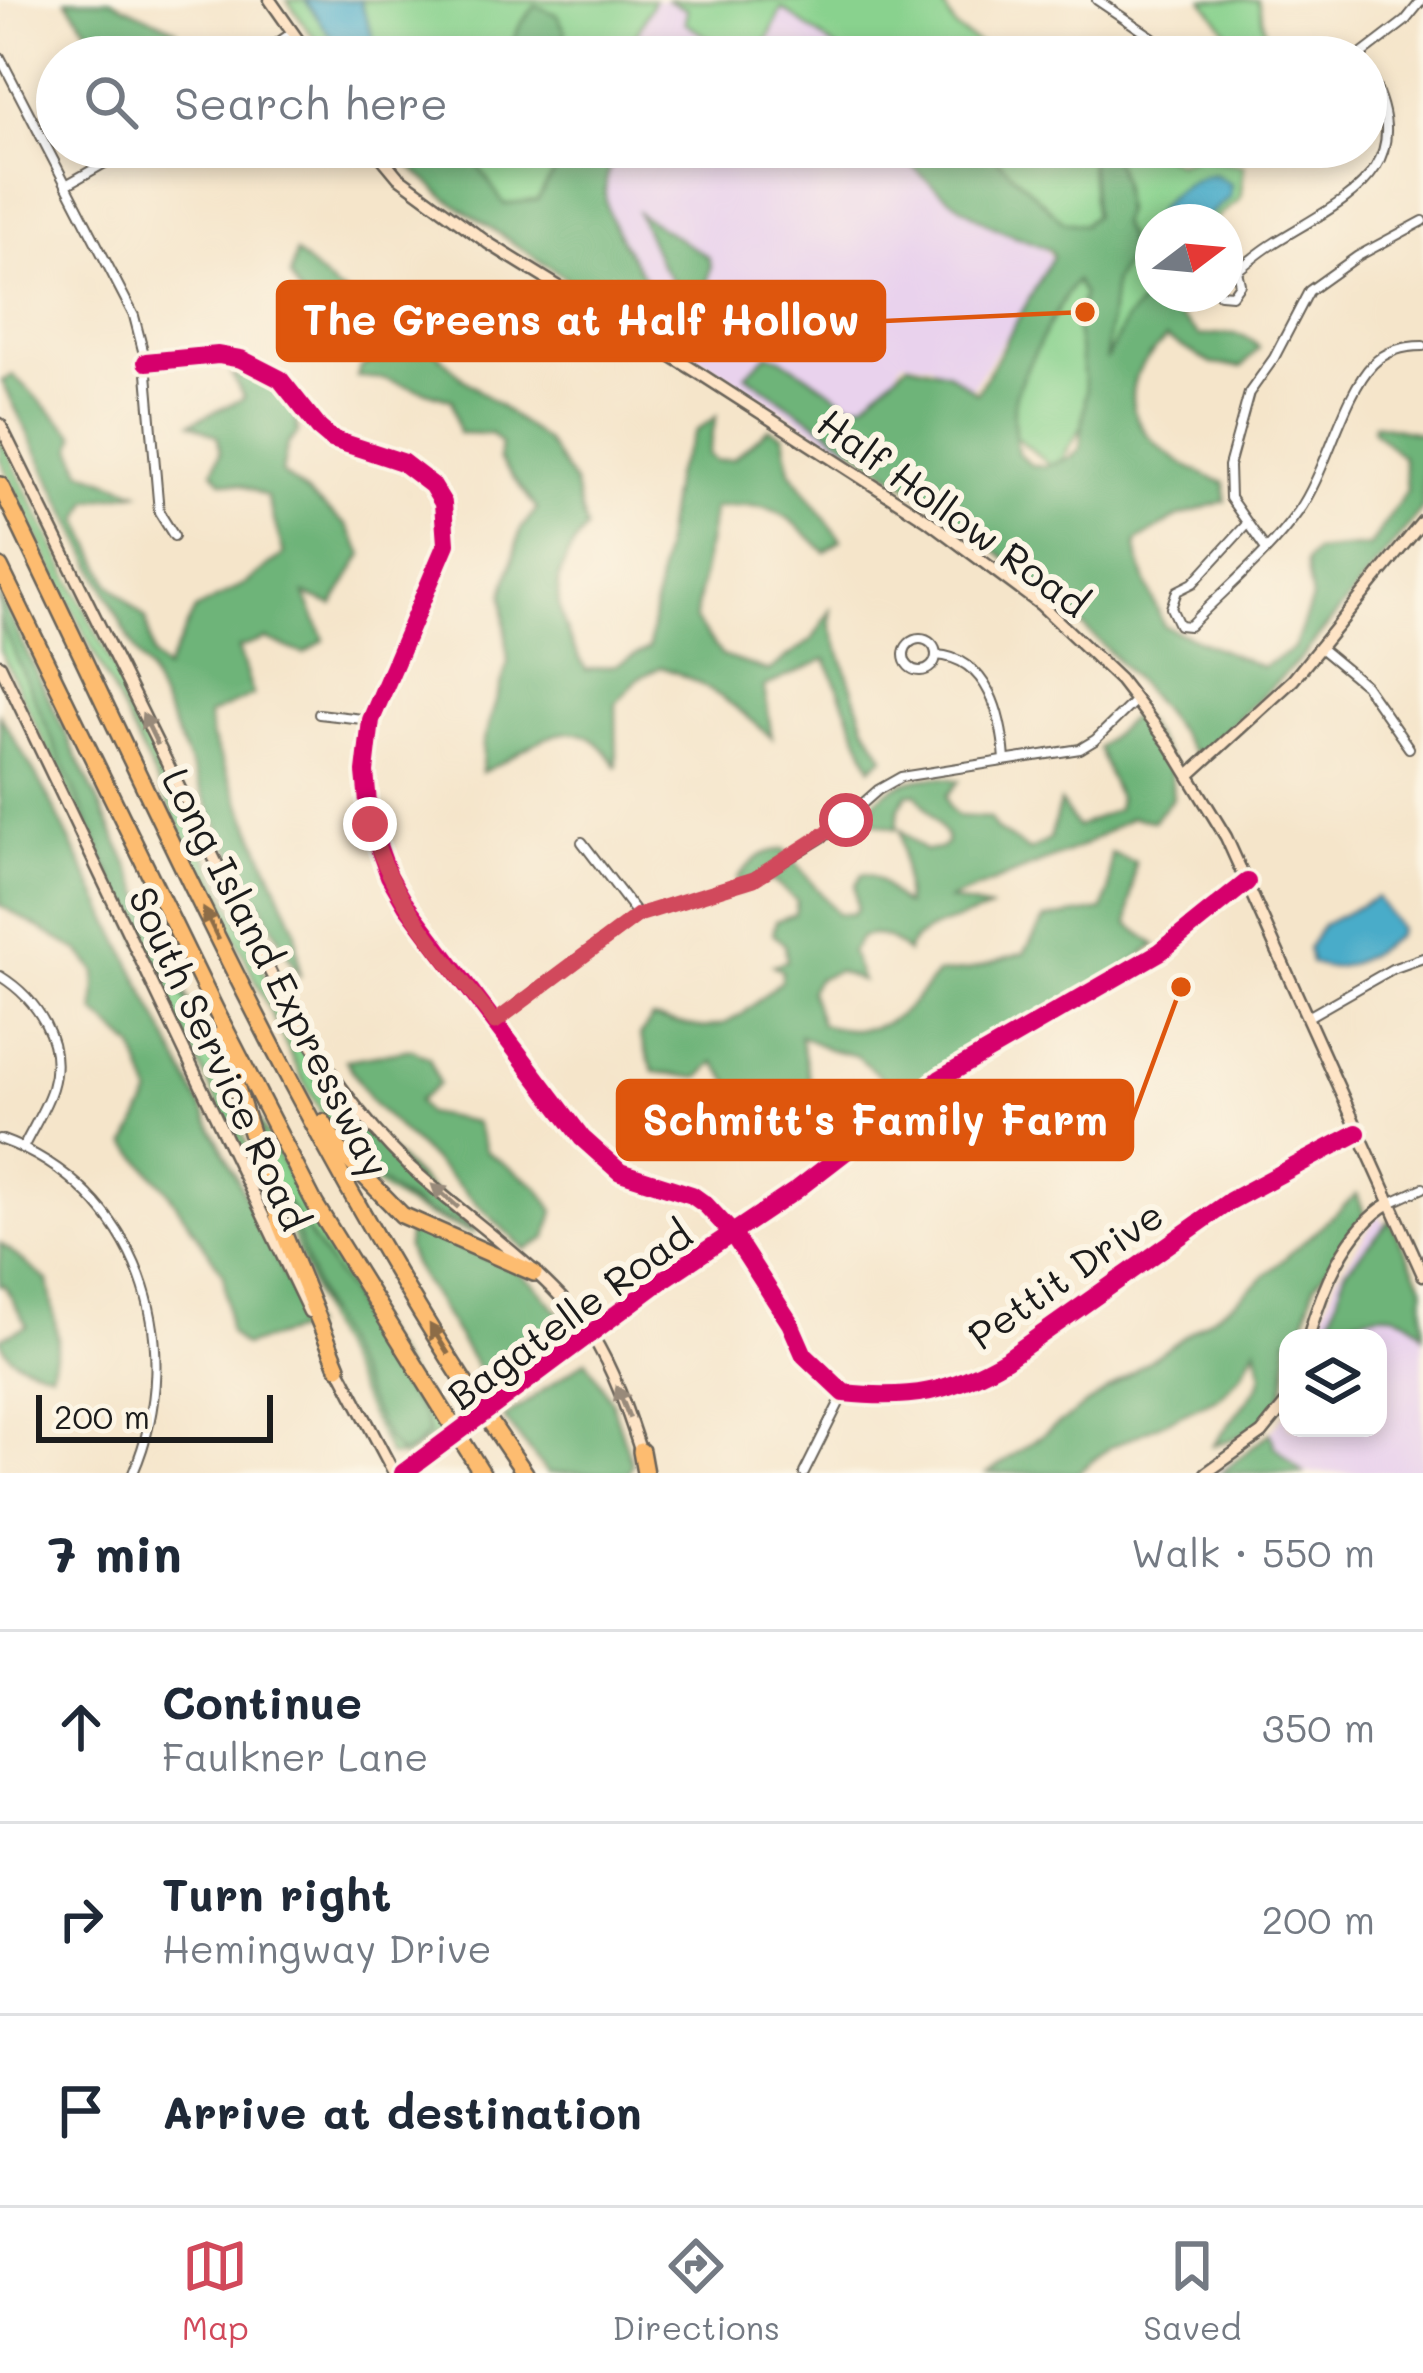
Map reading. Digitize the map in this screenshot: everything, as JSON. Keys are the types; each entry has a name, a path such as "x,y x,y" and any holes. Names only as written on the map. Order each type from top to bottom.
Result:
{"highway":[{"name":"Long Island Expressway","path":"0,485 235,974 346,1186 525,1473"},
{"name":"Long Island Expressway","path":"0,567 315,1204 482,1473"},
{"path":"235,974 341,1152 402,1215 534,1273"},
{"path":"215,1009 281,1227 338,1367"},
{"path":"641,1451 647,1473"}],"main road":[{"path":"271,1 296,36"},
{"name":"Half Hollow Road","path":"390,168 488,243 927,520 1060,620 1136,700 1190,775 1246,882 1423,1275"},
{"path":"0,424 286,1004 343,1093 406,1163 534,1273 590,1334 623,1398 641,1451"},
{"path":"1190,775 1293,680 1423,521"},
{"name":"South Service Road","path":"0,665 286,1269 398,1473"},
{"name":"Bagatelle Road","path":"398,1473 795,1191 940,1078 1160,952 1246,882"},
{"path":"1311,1329 1321,1297 1346,1251 1373,1216 1390,1203"},
{"path":"1206,1473 1262,1433 1279,1412"}],"street":[{"path":"1097,0 1150,36"},
{"path":"1385,36 1422,0"},
{"path":"287,36 293,32"},
{"path":"0,57 36,127"},
{"path":"1387,98 1394,118 1387,165"},
{"path":"57,168 134,316 146,362 159,512 174,536"},
{"path":"66,185 96,168"},
{"path":"1243,266 1269,245 1350,200 1385,168"},
{"path":"1264,548 1230,498 1228,466 1249,393 1274,358 1310,290 1358,256 1423,220"},
{"path":"1246,525 1192,583 1177,591 1172,608 1179,625 1190,626 1299,511 1372,365 1393,350 1423,346"},
{"path":"146,362 218,355 241,358 280,379 332,439 402,461 432,485 443,503 446,544 371,720 365,772 376,847 406,904 602,1159 636,1180 692,1196 732,1233 790,1323 804,1355 844,1393 804,1473"},
{"path":"922,639 936,655 933,664 920,671 910,668 904,655 912,641 922,639"},
{"path":"1319,647 1365,685 1409,748"},
{"path":"936,655 947,656 985,683 1001,718 1005,760"},
{"path":"495,1022 638,915 754,879 828,833 878,790 901,778 1080,749 1105,732 1136,700"},
{"path":"319,714 371,720"},
{"path":"582,842 638,915"},
{"path":"1307,1017 1358,987 1423,958"},
{"path":"0,976 37,1006 53,1047 52,1088 23,1148"},
{"name":"Pettit Drive","path":"844,1393 910,1396 975,1378 1230,1201 1357,1133"},
{"path":"0,1139 23,1148 74,1184 100,1210 124,1243 147,1292 158,1372 149,1425 133,1473"},
{"path":"1390,1203 1423,1188"}],"shaded area":[{"path":"654,0 770,0 819,36 636,36"},
{"path":"567,168 985,168 1055,262 968,394 931,364 903,360 849,452 526,247"},
{"path":"1379,1214 1423,1291 1423,1473 1216,1473 1279,1422 1279,1437 1387,1437 1387,1329 1318,1329 1337,1277"}],"green space":[{"path":"66,0 110,0 177,30 176,36 93,36"},
{"path":"287,0 654,0 636,36 313,36"},
{"path":"666,0 940,0 957,30 967,36 820,36 782,8 769,36 706,36 685,23 687,9"},
{"path":"1203,0 1258,0 1266,36 1229,36"},
{"path":"536,5 557,15 566,32 563,36 515,36"},
{"path":"412,168 480,168 504,204 537,200 556,168 610,168 605,186 610,216 642,275 693,344 686,359 446,198"},
{"path":"430,168 567,168 526,247"},
{"path":"917,168 1006,168 1064,222 1083,225 1094,216 1091,168 1117,168 1124,213 1120,224 1127,238 1128,259 1114,281 1106,360 1135,310 1174,312 1200,336 1240,335 1259,348 1242,367 1212,364 1166,338 1136,376 1132,396 1144,430 1173,457 1225,483 1225,501 1179,516 1136,542 1142,572 1164,626 1262,667 1294,649 1312,599 1306,562 1315,551 1370,546 1407,490 1403,458 1372,430 1374,424 1423,434 1423,508 1301,658 1203,753 1192,751 1116,659 1029,578 934,505 746,374 768,354 851,404 865,402 908,363 947,372 977,393 1053,256 1050,250 993,227","holes":["1076,281 1083,294 1076,328 1086,391 1080,449 1071,458 1031,465 1018,453 1016,394"]},
{"path":"992,168 1244,168 1240,199 1234,204 1135,204 1135,312 1141,312 1131,343 1056,470 982,409 1068,239"},
{"path":"638,213 708,257 711,266 703,305 689,303 661,265"},
{"path":"296,253 336,289 405,323 465,380 546,441 574,483 586,529 563,565 558,598 567,632 586,670 616,665 649,648 674,475 696,431 716,417 708,455 716,461 733,459 769,428 784,436 790,471 841,540 825,552 777,512 752,506 714,508 695,620 722,656 768,671 812,640 831,610 831,627 865,725 884,757 871,767 826,659 764,687 772,738 720,696 661,667 639,678 616,703 617,768 602,747 586,736 570,733 536,743 482,772 483,743 508,663 503,595 521,529 537,509 499,459 501,444 491,434 459,433 452,400 385,379 357,377 360,368 388,351 321,328 290,277"},
{"path":"13,375 76,436 73,447 82,471 138,492 89,501 80,520 110,584 146,619 153,657 165,670 195,610 248,582 284,554 267,497 221,481 213,471 220,453 218,437 191,423 244,398 232,375 275,384 296,418 298,433 287,445 282,473 346,525 363,554 333,605 305,594 324,640 304,654 266,639 238,648 253,695 209,715 211,736 296,930 300,977 215,821 148,670 2,381"},
{"path":"0,437 283,1012 347,1102 393,1154 474,1228 474,1234 420,1212 373,1181 347,1152 317,1104 0,458"},
{"path":"0,596 170,959 232,1107 257,1184 0,650"},
{"path":"0,596 155,921 229,1096 186,999 166,971 149,960 0,621"},
{"path":"1137,712 1170,760 1173,798 1153,821 1131,817 1083,846 949,900 990,909 930,930 907,953 886,937 861,937 851,952 862,981 837,971 817,979 810,990 821,1024 859,1029 888,1022 937,974 969,970 1024,953 1045,919 1103,910 1111,853 1135,862 1128,924 1156,945 1096,988 954,1058 901,1095 857,1056 800,1036 812,1089 761,1098 739,1095 715,1062 699,1078 654,1072 640,1036 652,1018 704,1028 726,1023 781,981 782,971 773,965 787,961 785,945 773,934 776,921 795,914 797,901 773,881 755,882 739,892 737,878 758,858 785,850 838,914 857,909 855,886 862,874 876,878 906,905 901,830 925,851 947,844 946,836 916,793 907,794 899,808 897,829 864,820 879,798 918,779 959,781 946,796 957,816 989,818 997,830 1030,851 1050,839 1060,802 1077,827 1117,809 1119,800 1098,748"},
{"path":"0,715 46,792 310,1327 243,1346 229,1332 224,1275 166,1189 127,1144 151,1095 134,1048 95,1012 96,972 80,952 0,905"},
{"path":"412,1049 429,1058 439,1084 418,1101 426,1113 475,1122 486,1151 538,1187 554,1211 547,1238 525,1250 372,1102 346,1060"},
{"path":"308,1061 388,1149 474,1230 410,1203 368,1169 338,1123"},
{"path":"259,1121 374,1324 444,1429 405,1457 390,1455 324,1322 258,1142 262,1136 255,1122"},
{"path":"1357,1194 1365,1215 1314,1286 1302,1329 1279,1329 1279,1400 1252,1430 1213,1445 1259,1385 1262,1375 1256,1347 1243,1372 1221,1396 1109,1448 1077,1473 988,1473 1241,1297"},
{"path":"285,1199 349,1293 368,1338 424,1416 429,1433 412,1450 399,1453 387,1439 321,1304"},
{"path":"1390,1220 1423,1286 1423,1335 1414,1324 1392,1314 1366,1316 1328,1328 1346,1270"},
{"path":"417,1230 513,1268 535,1285 571,1327 571,1336 499,1388 490,1388 413,1264 408,1234"},
{"path":"0,1243 48,1281 58,1340 51,1372 19,1362 3,1346 0,1338 27,1326 0,1285"},
{"path":"586,1360 611,1400 632,1464 628,1473 547,1473 504,1418"},
{"path":"1270,1433 1275,1446 1303,1473 1221,1473"}],"water":[{"path":"305,0 360,0 373,36 330,36"},
{"path":"1214,174 1231,184 1230,197 1222,204 1163,204 1184,185"},
{"path":"1377,897 1399,929 1396,937 1345,966 1311,963 1308,947 1323,925"}],"cycle path":[{"path":"146,362 218,355 241,359 280,379 332,439 402,462 432,485 443,503 446,544 371,720 365,772 370,823 389,876 582,1138 620,1172 692,1195 706,1205 732,1233 790,1323 804,1355 844,1393 909,1394 947,1387 986,1371 1230,1201 1357,1133"},
{"path":"403,1473 661,1281 795,1191 940,1079 1160,952 1247,882"}],"place":[{"name":"The Greens at Half Hollow","path":"1085,312"},
{"name":"Schmitt's Family Farm","path":"1181,987"}],"route":[{"path":"370,824 389,876 406,904 495,1022 638,915 754,879 846,820"}]}
